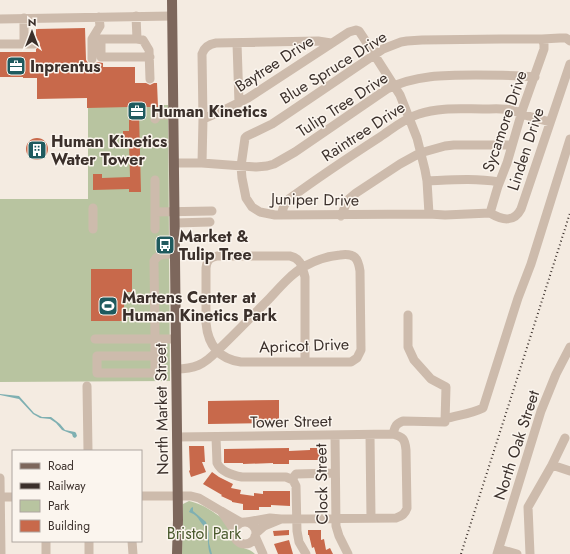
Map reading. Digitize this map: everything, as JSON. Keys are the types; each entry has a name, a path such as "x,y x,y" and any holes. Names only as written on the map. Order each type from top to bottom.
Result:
{"main road":[{"name":"North Market Street","path":"172,0 177,554"}],"street":[{"path":"136,16 137,39"},
{"path":"0,19 172,16"},
{"path":"92,59 100,26 99,17"},
{"path":"24,18 24,44"},
{"name":"Baytree Drive","path":"203,118 238,103 353,30 359,31 375,55"},
{"path":"542,39 566,38 570,40"},
{"path":"96,39 143,40 149,50 150,80"},
{"path":"96,39 101,58 150,57"},
{"name":"Blue Spruce Drive","path":"241,166 246,136 272,124 383,49 407,41 542,39"},
{"name":"Sycamore Drive","path":"490,213 499,182 507,163 521,114 544,49 542,39"},
{"path":"202,163 202,54 209,45 318,41 331,43"},
{"path":"237,43 238,103"},
{"path":"0,44 34,44"},
{"path":"375,55 400,95 416,138 427,181 429,214"},
{"name":"Linden Drive","path":"490,213 507,219 515,217 519,214 570,64"},
{"name":"Tulip Tree Drive","path":"241,166 267,166 281,161 387,89 419,78 434,75 508,75 535,77"},
{"name":"Raintree Drive","path":"282,215 283,206 289,199 327,172 409,118 418,114 446,109 504,109 550,122"},
{"path":"155,120 158,116 173,115"},
{"path":"393,434 395,426 398,423 445,422 445,419 477,411 483,408 518,298 531,264 570,139"},
{"path":"341,216 347,202 356,194 400,164 420,153 454,145 512,145"},
{"path":"174,163 202,163 241,166"},
{"name":"Juniper Drive","path":"241,166 246,198 252,207 267,214 341,216 490,213"},
{"path":"155,180 155,229"},
{"path":"427,181 489,180 499,182"},
{"path":"93,208 93,229"},
{"path":"155,212 212,211"},
{"path":"174,223 210,222"},
{"path":"155,356 97,356 97,373 155,373 155,356 155,339 154,261 158,256 175,254"},
{"name":"Apricot Drive","path":"217,351 223,356 235,361 351,362 358,358 361,350 360,271 357,259 349,254 336,255 327,257 302,268"},
{"path":"217,351 209,339 206,323 206,262 208,259 217,256 290,256 297,258 300,262 304,278 306,362"},
{"path":"176,368 193,368 206,362 302,268"},
{"path":"408,315 408,347 414,360 432,379 446,387 445,419"},
{"path":"95,339 176,339"},
{"name":"North Oak Street","path":"498,552 542,410 556,374 570,348"},
{"path":"87,386 88,450"},
{"name":"Tower Street","path":"177,437 393,434 399,436 406,442 406,513 396,518 371,518"},
{"name":"Clock Street","path":"335,435 336,531 348,554"},
{"path":"234,530 237,524 270,518 371,518 370,435"},
{"path":"216,437 217,463 219,467 227,472 235,476 242,477 286,477 292,479 296,486 296,519 299,542 306,554"},
{"path":"530,554 528,507 552,465 565,438"},
{"path":"552,465 570,471"},
{"path":"292,479 296,474 335,473"},
{"path":"0,478 1,554"},
{"path":"142,496 191,496 199,498 221,511 254,526 262,554"},
{"path":"0,497 12,497"},
{"path":"221,511 234,530 235,538 244,544 248,544 262,554"},
{"path":"248,544 264,526 281,519"},
{"path":"46,542 46,554"},
{"path":"89,542 89,554"},
{"path":"132,542 132,554"},
{"path":"498,552 517,554"}],"green space":[{"path":"168,105 170,381 0,382 0,199 88,199 88,106"},
{"name":"Bristol Park","path":"189,501 203,506 223,519 227,523 234,542 238,546 255,554 182,554 183,504"}],"water":[{"path":"0,394 19,396 34,413 42,417 51,417 65,430 75,432 77,436 75,438 73,437 72,434 62,430 50,419 40,418 33,414 19,399"},
{"path":"193,507 193,511 206,522 212,554 210,554 209,551 206,528 196,516 189,512"}],"building":[{"name":"Human Kinetics","path":"85,28 86,60 89,64 92,65 97,62 103,63 103,67 135,67 135,83 146,83 150,85 157,83 158,107 144,107 145,114 139,114 141,192 129,192 129,189 93,190 93,174 102,174 102,178 130,177 129,141 123,141 123,131 129,131 129,107 87,108 87,98 37,99 37,78 0,77 0,52 36,52 36,49 40,44 36,39 36,29"},
{"name":"Human Kinetics Water Tower","path":"33,138 41,138 48,145 48,153 41,160 33,160 26,153 26,145"},
{"name":"Martens Center at Human Kinetics Park","path":"91,269 132,269 132,292 124,292 124,321 91,321"},
{"path":"279,400 279,423 208,424 208,401"},
{"path":"189,446 204,446 205,462 202,462 206,472 191,477 189,471"},
{"path":"289,448 289,451 310,450 310,448 317,448 317,450 320,450 320,458 318,458 318,460 289,460 289,464 224,463 224,449"},
{"path":"212,472 233,484 231,488 241,490 240,494 254,496 254,493 263,494 263,491 290,491 290,506 271,505 271,507 259,507 259,510 243,510 243,504 232,502 203,484"},
{"path":"289,530 289,535 274,536 273,531"},
{"path":"308,530 321,530 321,540 324,539 326,550 330,548 333,554 316,554 314,547 312,548"},
{"path":"289,540 293,554 278,554 274,544"}],"railway":[{"path":"461,554 570,213"}],"place":[{"name":"Inprentus","path":"16,66"},
{"name":"Human Kinetics","path":"137,111"},
{"name":"Human Kinetics Water Tower","path":"37,150"},
{"name":"Market & Tulip Tree","path":"165,245"},
{"name":"Martens Center at Human Kinetics Park","path":"108,306"}]}
